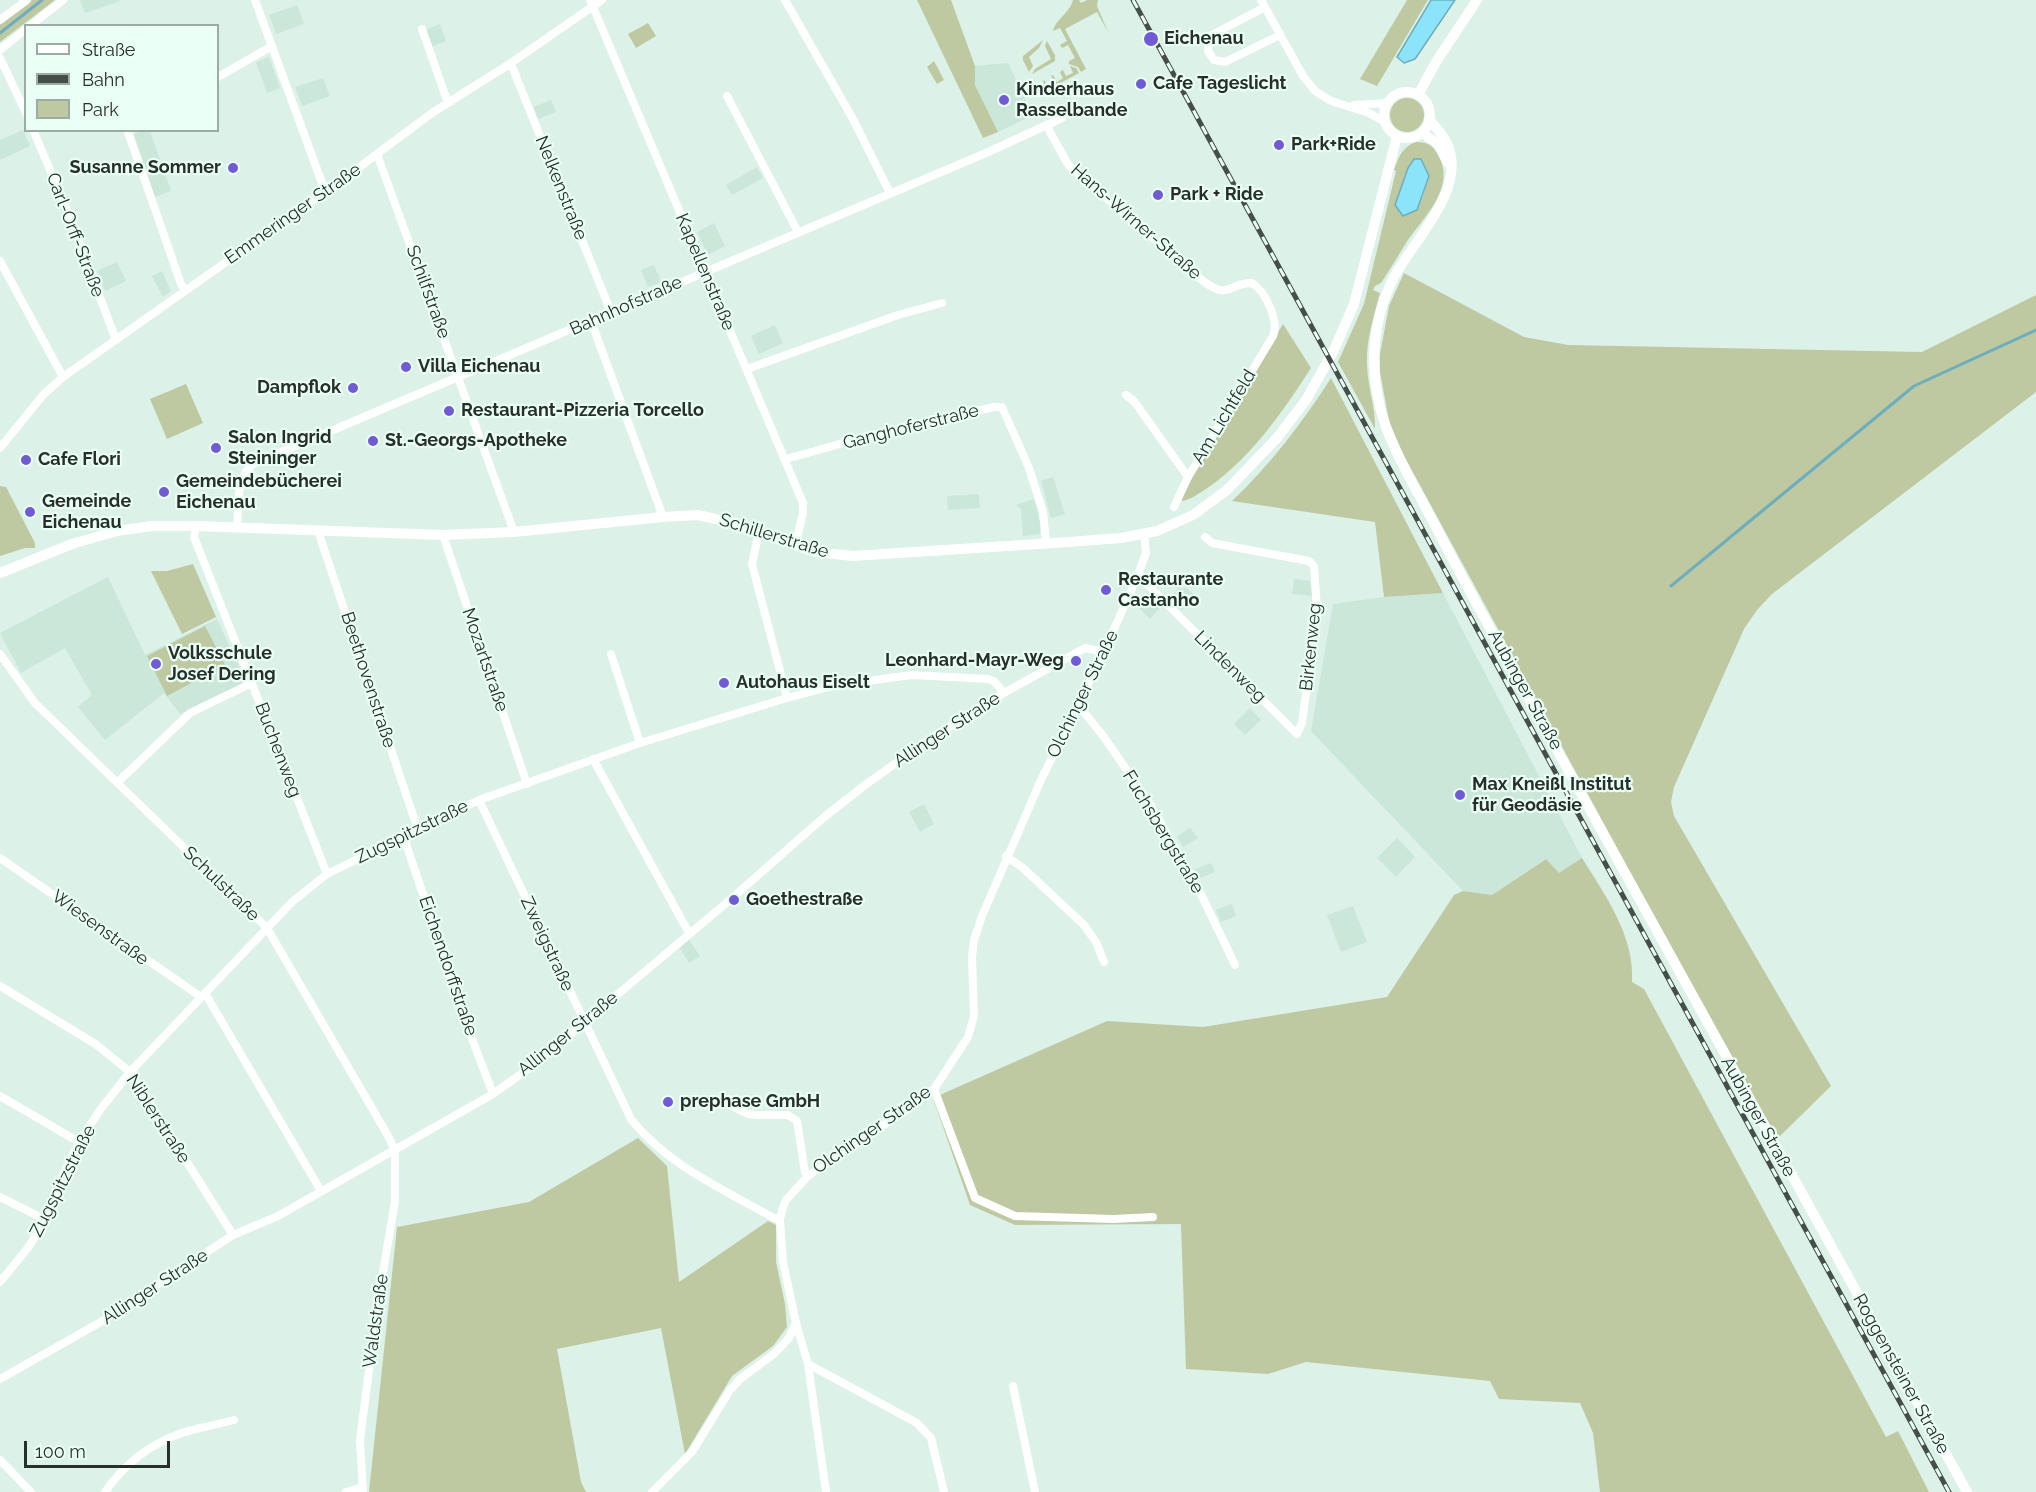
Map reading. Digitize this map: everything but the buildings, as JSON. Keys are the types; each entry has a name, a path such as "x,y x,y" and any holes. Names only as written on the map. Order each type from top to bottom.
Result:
{"main road":[{"path":"1418,95 1436,62 1478,0"},
{"path":"1398,94 1418,95 1427,105 1429,119 1422,132 1412,138 1396,136 1387,128 1385,122 1384,112 1387,103 1398,94"},
{"name":"Aubinger Straße","path":"1429,119 1448,147 1451,161 1450,172 1444,200 1417,238 1391,282 1377,324 1374,374 1379,405 1386,427 1450,554 1835,1256"},
{"path":"1422,132 1438,144 1446,158 1450,172"},
{"name":"Schillerstraße","path":"0,573 72,544 117,531 152,526 443,535 698,515 714,517 795,546 828,555 853,556 1121,538 1157,531 1181,522 1210,504 1233,484 1277,438 1305,400 1344,330 1362,276 1396,136"},
{"name":"Roggensteiner Straße","path":"1835,1256 1967,1492"}],"street":[{"path":"0,20 27,0"},
{"path":"39,22 63,0"},
{"path":"255,0 326,191"},
{"name":"Emmeringer Straße","path":"0,448 43,395 63,377 448,103 511,63 591,4 602,0"},
{"path":"785,0 853,119 890,193"},
{"path":"1280,35 1225,62 1214,60 1208,51 1208,41 1214,33 1263,3 1315,91 1331,101 1350,105 1385,122"},
{"name":"Kapellenstraße","path":"591,4 803,503 803,513 795,546"},
{"path":"422,29 448,103"},
{"path":"0,50 24,31"},
{"path":"219,76 272,46"},
{"path":"0,58 24,109"},
{"name":"Nelkenstraße","path":"511,63 611,312"},
{"path":"727,96 798,232"},
{"path":"1350,105 1387,103"},
{"name":"Bahnhofstraße","path":"237,528 242,477 253,464 986,153 1062,118"},
{"name":"Hans-Wirner-Straße","path":"1046,125 1069,166 1203,281 1217,291 1224,291 1243,284 1252,284 1260,290 1274,317 1276,327"},
{"name":"Carl-Orff-Straße","path":"34,132 66,208 116,340"},
{"path":"128,132 185,290"},
{"name":"Schilfstraße","path":"377,154 514,531"},
{"path":"0,261 63,377"},
{"path":"747,369 898,315 942,303"},
{"path":"591,321 663,517"},
{"name":"Am Lichtfeld","path":"1174,507 1188,477 1273,336 1276,327"},
{"path":"1126,395 1134,401 1188,477"},
{"name":"Ganghoferstraße","path":"786,459 865,437 998,406 1002,407 1032,476 1042,512 1046,543"},
{"name":"Buchenweg","path":"196,526 194,537 327,874"},
{"name":"Beethovenstraße","path":"318,531 418,830"},
{"path":"759,532 752,564 787,698"},
{"name":"Olchinger Straße","path":"826,1492 808,1364 796,1323 783,1262 780,1220 786,1200 808,1176 934,1089 972,1027 974,940 1006,856 1104,652 1137,577 1146,553 1144,533"},
{"name":"Mozartstraße","path":"443,535 527,784"},
{"name":"Birkenweg","path":"1205,537 1212,543 1309,561 1314,566 1317,609 1302,723 1297,734"},
{"name":"Lindenweg","path":"1137,577 1145,582 1297,734"},
{"name":"Allinger Straße","path":"0,1379 99,1323 233,1235 278,1216 493,1094 535,1064 845,801 930,739 1004,693 1084,648 1104,652"},
{"name":"Schulstraße","path":"0,654 35,703 267,928 395,1150"},
{"path":"611,654 640,743"},
{"name":"Zugspitzstraße","path":"0,1282 27,1250 46,1220 57,1186 79,1142 100,1110 130,1072 292,902 327,874 479,800 640,743 787,698 837,685 912,675 988,679 994,681 1004,693"},
{"path":"117,783 190,713 252,683"},
{"name":"Fuchsbergstraße","path":"1077,708 1084,712 1104,737 1155,812 1199,890 1235,966"},
{"path":"593,759 689,933"},
{"name":"Zweigstraße","path":"479,800 632,1119 640,1130 683,1166 780,1220"},
{"name":"Eichendorffstraße","path":"404,838 432,918 453,989 493,1094"},
{"path":"1006,856 1023,868 1084,925 1096,942 1104,962"},
{"name":"Wiesenstraße","path":"0,858 158,969 203,995 321,1191"},
{"name":"Niblerstraße","path":"0,986 97,1045 130,1072 233,1235"},
{"path":"934,1089 975,1198 1016,1216 1113,1219 1152,1217"},
{"path":"0,1096 79,1142"},
{"path":"730,1106 748,1114 793,1117 797,1121 805,1172 808,1176"},
{"name":"Waldstraße","path":"363,1490 360,1440 377,1308 395,1202 395,1150"},
{"path":"0,1197 46,1220"},
{"path":"652,1492 692,1452 730,1390 740,1379 774,1354 789,1338 796,1323"},
{"path":"808,1364 917,1423 931,1438 944,1492"},
{"path":"1013,1386 1035,1492"},
{"path":"105,1492 123,1469 146,1451 178,1434 234,1420"},
{"path":"0,1460 31,1492"},
{"path":"346,1492 363,1490"}],"shaded area":[{"path":"80,0 119,0 120,1 85,13"},
{"path":"297,5 304,24 276,34 269,15"},
{"path":"440,24 446,41 432,47 425,30"},
{"path":"269,57 280,88 267,93 256,62"},
{"name":"Kinderhaus Rasselbande","path":"1008,63 1033,115 998,132 975,85 975,66"},
{"path":"323,78 330,96 302,106 295,87"},
{"path":"551,100 556,112 538,119 534,107"},
{"path":"23,130 30,146 0,160 0,140"},
{"path":"150,132 171,191 155,197 134,134"},
{"path":"757,167 763,178 732,195 726,185"},
{"path":"714,223 725,246 708,255 697,232"},
{"path":"117,262 126,281 105,291 97,271"},
{"path":"654,265 661,282 648,287 641,270"},
{"path":"162,271 171,291 163,297 152,276"},
{"path":"775,325 783,343 759,354 751,336"},
{"path":"1053,477 1065,514 1051,518 1041,481"},
{"path":"979,494 980,508 948,510 947,496"},
{"path":"1034,499 1041,526 1040,534 1023,536 1021,509 1016,505"},
{"name":"Volksschule Josef Dering","path":"108,577 145,655 217,619 246,682 180,714 164,693 105,740 78,707 92,695 65,648 21,673 0,633"},
{"path":"1294,579 1310,581 1312,596 1292,594"},
{"path":"1179,587 1183,589 1185,587 1195,595 1182,610 1170,598"},
{"name":"Max Kneißl Institut für Geodäsie","path":"1443,593 1582,858 1559,874 1545,859 1492,895 1463,891 1311,731 1333,604 1384,597"},
{"path":"1149,597 1160,608 1150,619 1139,608"},
{"path":"1250,708 1261,720 1245,735 1234,724"},
{"path":"924,804 934,824 920,832 909,812"},
{"path":"1190,828 1198,838 1183,847 1177,836"},
{"path":"1397,838 1415,857 1396,877 1377,858"},
{"path":"1211,863 1215,872 1200,878 1195,869"},
{"path":"1232,904 1236,916 1221,922 1216,910"},
{"path":"1353,906 1367,942 1341,952 1327,915"},
{"path":"689,940 700,956 689,963 680,948"}],"green space":[{"path":"30,0 55,0 0,42 0,24"},
{"path":"917,0 951,0 975,66 975,85 998,132 983,138"},
{"path":"1073,0 1079,0 1081,3 1087,0 1098,0 1097,6 1108,32 1097,12 1065,29 1086,69 1081,72 1078,67 1069,64 1069,61 1075,58 1068,45 1062,48 1060,45 1067,41 1060,28 1053,31"},
{"path":"1407,0 1428,0 1377,86 1360,79"},
{"path":"648,23 656,36 636,48 628,34"},
{"path":"1043,40 1039,48 1029,57 1033,66 1029,72 1023,56"},
{"path":"1047,41 1055,55 1055,61 1032,74 1035,69 1051,59 1045,46"},
{"path":"934,61 944,80 937,84 927,67"},
{"path":"1070,66 1076,68 1079,73 1042,93 1038,84 1042,90 1046,88 1044,80 1048,86 1055,83 1051,76 1053,75 1057,82 1063,78 1060,72 1063,70 1066,76 1073,73"},
{"path":"1407,98 1419,103 1424,115 1419,127 1407,132 1395,127 1390,115 1395,103"},
{"path":"1416,142 1429,145 1434,149 1443,167 1443,179 1441,190 1429,213 1406,243 1381,283 1373,290 1380,293 1369,337 1367,363 1375,429 1338,362 1364,304 1396,171 1394,170 1402,153","holes":["1421,159 1429,176 1422,199"]},
{"path":"1404,273 1524,337 1568,345 1922,352 2036,295 2036,392 1772,594 1757,610 1744,629 1674,787 1671,802 1674,816 1831,1086 1777,1139 1403,454 1389,421 1380,372 1380,354 1389,306"},
{"path":"1283,324 1311,368 1276,419 1250,451 1220,479 1195,496 1182,501 1182,495"},
{"path":"1331,378 1443,593 1384,597 1375,522 1232,501 1285,442"},
{"path":"186,384 203,423 167,439 150,399"},
{"path":"0,486 6,487 35,543 35,548 25,548 0,556"},
{"path":"193,564 216,617 182,634 151,571 167,571"},
{"path":"205,626 225,665 167,696 147,656"},
{"path":"1582,858 1609,901 1624,932 1632,965 1632,982 1644,989 1886,1437 1898,1431 1929,1492 1600,1492 1593,1433 1580,1403 1499,1399 1490,1381 1306,1362 1268,1374 1186,1369 1181,1224 1015,1225 970,1205 933,1098 1107,1021 1203,1027 1387,997 1454,895 1463,891 1492,895 1546,859 1559,873"},
{"path":"638,1138 667,1166 679,1282 768,1221 776,1225 776,1262 785,1304 787,1327 773,1346 732,1376 685,1454 661,1328 557,1349 581,1482 586,1492 369,1492 397,1227 529,1202"}],"water":[{"path":"1431,0 1455,0 1415,59 1404,63 1397,57"},
{"path":"1414,159 1421,159 1429,176 1417,210 1403,216 1395,205 1408,168"}],"waterway":[{"path":"0,33 42,0"},
{"path":"1671,586 1914,386 2036,330"}],"railway":[{"path":"1133,0 1949,1492"}],"place":[{"name":"Eichenau","path":"1151,39"},
{"name":"Cafe Tageslicht","path":"1141,84"},
{"name":"Kinderhaus Rasselbande","path":"1004,100"},
{"name":"Park+Ride","path":"1279,145"},
{"name":"Susanne Sommer","path":"233,168"},
{"name":"Park + Ride","path":"1158,195"},
{"name":"Villa Eichenau","path":"406,367"},
{"name":"Dampflok","path":"353,388"},
{"name":"Restaurant-Pizzeria Torcello","path":"449,411"},
{"name":"St.-Georgs-Apotheke","path":"373,441"},
{"name":"Salon Ingrid Steininger","path":"216,448"},
{"name":"Cafe Flori","path":"26,460"},
{"name":"Gemeindebücherei Eichenau","path":"164,492"},
{"name":"Gemeinde Eichenau","path":"30,512"},
{"name":"Restaurante Castanho","path":"1106,590"},
{"name":"Leonhard-Mayr-Weg","path":"1076,661"},
{"name":"Volksschule Josef Dering","path":"156,664"},
{"name":"Autohaus Eiselt","path":"724,683"},
{"name":"Max Kneißl Institut für Geodäsie","path":"1460,795"},
{"name":"Goethestraße","path":"734,900"},
{"name":"prephase GmbH","path":"668,1102"}]}
